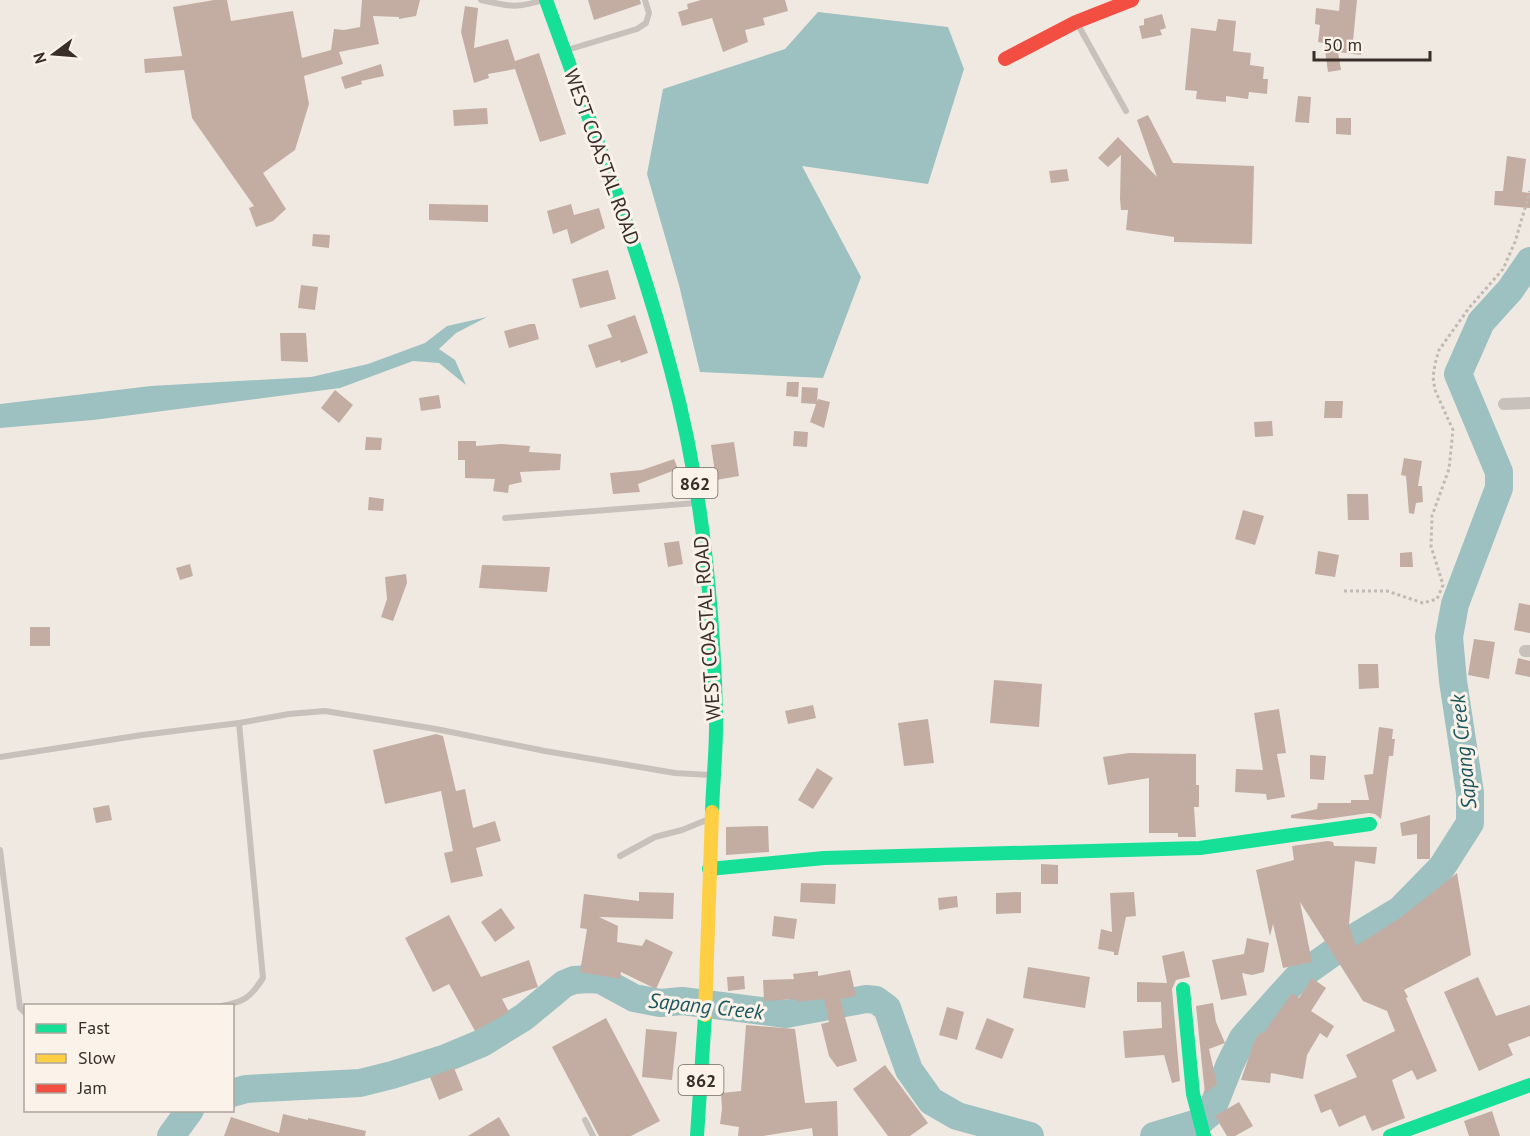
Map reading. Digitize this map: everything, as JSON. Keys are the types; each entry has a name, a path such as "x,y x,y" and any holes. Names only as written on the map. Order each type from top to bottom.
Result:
{"main road":[{"name":"WEST COASTAL ROAD","path":"545,0 646,281 672,372 695,479 696,502 709,585 716,714 709,869 707,989 697,1136"},
{"path":"1005,59 1076,22 1132,0"},
{"path":"709,869 824,858 1200,848 1370,824"},
{"path":"1183,989 1193,1095 1203,1135"},
{"path":"1390,1136 1530,1085"}],"street":[{"path":"1504,404 1530,403"}],"lane":[{"path":"481,0 511,7 545,0"},
{"path":"564,51 637,29 646,23 649,13 645,0"},
{"path":"1076,22 1126,111"},
{"path":"505,518 696,502"},
{"path":"0,757 289,714 325,711 675,773 714,776"},
{"path":"228,1004 237,1003 252,995 263,978 239,723"},
{"path":"620,856 655,837 682,830 712,818"},
{"path":"0,850 20,1008 24,1012"},
{"path":"585,1120 593,1136"}],"path":[{"path":"1344,591 1387,591 1423,603 1437,599 1443,585 1431,546 1432,516 1449,469 1453,430 1435,390 1433,377 1435,364 1439,350 1468,308 1503,269 1515,242 1530,191"}],"water":[{"path":"818,12 948,27 964,69 928,184 802,166 861,277 823,378 700,372 679,285 647,174 663,89 785,49"},
{"path":"487,317 456,333 439,349 455,360 466,385 439,363 413,361 340,388 93,420 0,428 0,404 151,386 311,377 368,364 425,343 447,326"}],"building":[{"path":"227,0 231,21 293,11 302,58 331,50 334,29 360,27 362,0 420,0 416,16 399,19 399,17 373,16 379,44 339,52 343,64 304,76 309,104 295,150 263,173 286,209 273,221 256,227 249,208 254,206 192,118 184,70 145,73 144,59 182,56 173,7"},
{"path":"588,0 640,0 641,4 594,20"},
{"path":"701,0 785,0 788,11 763,18 765,25 745,30 748,42 723,52 712,18 682,26 678,12 688,9 687,4"},
{"path":"1340,0 1357,0 1353,41 1363,42 1361,55 1338,52 1341,70 1328,72 1324,43 1318,42 1320,25 1315,24 1316,8 1339,11"},
{"path":"465,6 478,8 474,48 508,39 515,61 539,53 566,134 540,142 515,69 488,74 489,78 474,83 461,32"},
{"path":"1162,14 1166,28 1160,30 1162,35 1142,39 1139,26 1144,25 1144,19"},
{"path":"1218,19 1236,21 1233,51 1251,53 1250,65 1264,67 1263,79 1268,79 1267,94 1249,92 1248,99 1226,96 1226,102 1196,99 1197,91 1185,90 1191,28 1216,31"},
{"path":"381,64 384,76 361,81 362,84 345,89 341,77"},
{"path":"1298,96 1311,97 1309,123 1295,122"},
{"path":"487,108 488,124 454,126 453,110"},
{"path":"1148,115 1173,163 1254,166 1252,244 1174,242 1174,237 1126,230 1128,210 1121,210 1120,199 1121,155 1108,167 1098,158 1118,137 1157,177 1137,120"},
{"path":"1336,118 1351,118 1351,135 1336,134"},
{"path":"1507,156 1526,159 1522,192 1530,193 1530,208 1494,205 1495,191 1503,191"},
{"path":"1067,169 1069,181 1051,183 1049,171"},
{"path":"429,204 488,205 488,222 429,220"},
{"path":"571,204 574,215 599,208 605,228 571,244 567,229 553,234 547,211"},
{"path":"313,234 330,235 329,248 312,246"},
{"path":"608,270 616,299 580,308 572,279"},
{"path":"301,285 318,287 315,310 298,308"},
{"path":"635,315 648,353 621,363 620,360 596,368 588,345 612,337 607,325"},
{"path":"535,324 539,339 509,348 504,331"},
{"path":"280,333 306,333 308,362 281,361"},
{"path":"787,382 799,382 798,397 786,396"},
{"path":"802,387 818,388 817,402 818,399 830,402 824,428 810,422 816,404 801,403"},
{"path":"335,390 353,405 339,423 321,408"},
{"path":"439,395 441,408 421,411 419,398"},
{"path":"1325,401 1343,401 1342,418 1324,418"},
{"path":"1272,421 1273,436 1255,437 1254,422"},
{"path":"794,431 808,432 807,447 793,446"},
{"path":"366,437 382,438 381,450 365,450"},
{"path":"458,441 476,441 476,446 501,444 530,446 529,452 561,454 560,470 520,472 522,482 509,485 508,493 493,491 495,479 465,478 465,460 458,460"},
{"path":"734,442 739,476 716,480 711,445"},
{"path":"1404,458 1422,461 1418,486 1422,486 1423,502 1416,503 1414,514 1409,513 1406,476 1401,475"},
{"path":"674,459 678,469 638,484 640,492 613,494 610,473 642,470"},
{"path":"1347,494 1368,494 1369,520 1348,520"},
{"path":"369,497 384,499 383,511 368,510"},
{"path":"1243,510 1264,516 1255,545 1235,539"},
{"path":"679,541 683,564 668,567 664,543"},
{"path":"1318,551 1339,555 1335,577 1315,574"},
{"path":"1412,552 1413,567 1400,567 1400,553"},
{"path":"190,564 193,576 180,580 176,568"},
{"path":"482,565 550,567 547,592 479,588"},
{"path":"406,574 407,583 393,621 381,617 387,599 385,577"},
{"path":"1519,603 1530,605 1530,633 1514,630"},
{"path":"30,627 50,627 50,646 30,646"},
{"path":"1474,639 1495,642 1489,679 1468,675"},
{"path":"1518,658 1530,661 1530,677 1515,674"},
{"path":"1358,664 1378,664 1379,688 1359,689"},
{"path":"994,680 1042,684 1039,727 990,723"},
{"path":"813,705 816,718 788,724 785,711"},
{"path":"1279,709 1286,753 1277,754 1285,797 1267,800 1266,794 1235,792 1236,769 1263,770 1254,713"},
{"path":"928,719 934,763 904,766 898,723"},
{"path":"1379,727 1393,729 1392,739 1395,739 1393,756 1389,756 1381,819 1369,813 1320,820 1291,818 1291,815 1317,809 1318,803 1351,803 1351,800 1369,800 1364,775 1373,774"},
{"path":"436,734 443,736 456,791 465,789 473,828 495,821 501,841 476,848 483,876 451,883 444,853 453,851 441,791 385,804 373,750"},
{"path":"1129,753 1196,754 1199,807 1194,807 1196,837 1178,837 1178,833 1149,833 1149,778 1108,785 1103,757"},
{"path":"1310,755 1326,756 1324,780 1310,779"},
{"path":"817,768 833,778 813,809 798,800"},
{"path":"109,805 112,820 96,823 93,808"},
{"path":"1430,815 1430,859 1417,859 1417,834 1402,836 1400,823"},
{"path":"768,826 769,852 726,855 726,827"},
{"path":"1333,842 1334,846 1377,847 1375,864 1355,861 1349,924 1356,946 1400,918 1457,873 1471,955 1404,990 1437,1071 1417,1080 1412,1070 1392,1080 1405,1118 1372,1131 1365,1115 1339,1127 1331,1109 1321,1113 1314,1095 1357,1077 1346,1055 1395,1031 1387,1011 1363,1001 1300,902 1312,962 1283,968 1273,924 1270,936 1256,870 1294,860 1292,846"},
{"path":"1041,864 1058,865 1058,884 1041,884"},
{"path":"801,883 836,884 835,904 800,902"},
{"path":"639,892 674,893 673,919 599,917 618,926 617,942 642,946 646,939 673,952 656,989 621,972 620,979 580,972 587,929 580,928 584,894 639,901"},
{"path":"1021,892 1021,913 996,914 996,893"},
{"path":"1134,892 1136,916 1126,917 1118,955 1098,949 1101,929 1112,932 1110,893"},
{"path":"957,896 958,907 939,910 938,898"},
{"path":"501,908 515,928 495,942 481,922"},
{"path":"449,915 481,977 529,960 538,987 502,999 509,1012 475,1031 449,984 433,992 405,938"},
{"path":"774,916 797,919 794,939 772,936"},
{"path":"1247,938 1269,943 1264,972 1252,975 1242,973 1247,995 1221,1000 1212,960 1244,954"},
{"path":"1184,951 1190,977 1176,980 1172,989 1180,1081 1172,1083 1164,1055 1125,1058 1123,1031 1162,1028 1161,1002 1137,1002 1137,982 1167,983 1162,956"},
{"path":"1028,967 1090,977 1085,1008 1023,998"},
{"path":"850,970 856,996 840,999 857,1061 837,1067 829,1056 821,1024 829,1022 824,999 797,1002 796,999 764,1001 763,980 794,979 793,974 818,971 818,976"},
{"path":"744,976 745,989 728,991 727,977"},
{"path":"1478,977 1496,1016 1530,1005 1530,1036 1508,1044 1513,1055 1479,1071 1444,992"},
{"path":"1312,978 1326,988 1311,1011 1334,1026 1327,1038 1320,1033 1307,1055 1303,1079 1271,1073 1270,1083 1241,1080 1254,1042 1260,1032 1263,1034 1292,993 1299,998"},
{"path":"1213,1003 1216,1022 1225,1043 1209,1049 1217,1084 1205,1094 1196,1006"},
{"path":"947,1007 964,1012 957,1040 939,1035"},
{"path":"606,1018 660,1121 631,1136 599,1136 552,1047"},
{"path":"987,1018 1014,1029 1002,1059 975,1049"},
{"path":"746,1025 795,1029 805,1103 837,1101 838,1136 813,1136 812,1128 763,1136 738,1136 739,1127 720,1124 721,1093 741,1091"},
{"path":"646,1029 677,1032 672,1080 642,1077"},
{"path":"885,1065 928,1123 910,1136 888,1136 853,1089"},
{"path":"454,1068 463,1090 439,1100 430,1077"},
{"path":"1239,1102 1253,1126 1235,1136 1227,1136 1215,1116"},
{"path":"1492,1111 1500,1136 1469,1136 1464,1121"},
{"path":"283,1114 366,1131 365,1136 224,1136 231,1117 279,1133"},
{"path":"499,1117 510,1136 468,1136"}],"waterway":[{"name":"Sapang Creek","path":"1154,1136 1198,1123 1211,1112 1243,1038 1276,1001 1297,978 1352,939 1400,910 1442,867 1470,823 1470,793 1453,681 1449,637 1455,604 1499,488 1499,472 1458,374 1481,322 1510,290 1530,261"},
{"name":"Sapang Creek","path":"234,1092 246,1089 360,1083 446,1058 482,1043 524,1017 564,984 574,980 590,979 601,980 634,998 660,1003 682,1001 786,1014 866,999 876,1000 887,1008 909,1070 931,1101 957,1116 1030,1136"},
{"name":"Sapang Creek","path":"171,1136 189,1112"}],"traffic: fast":[{"path":"546,0 644,276 671,370 690,454 704,540 712,626 716,724 712,812"},
{"path":"709,869 824,858 1200,848 1370,824"},
{"path":"1183,989 1193,1094 1204,1136"},
{"path":"697,1136 705,1015"},
{"path":"1390,1136 1530,1085"}],"traffic: slow":[{"path":"705,1015 712,812"}],"traffic: jam":[{"path":"1005,59 1076,22 1132,0"}]}
